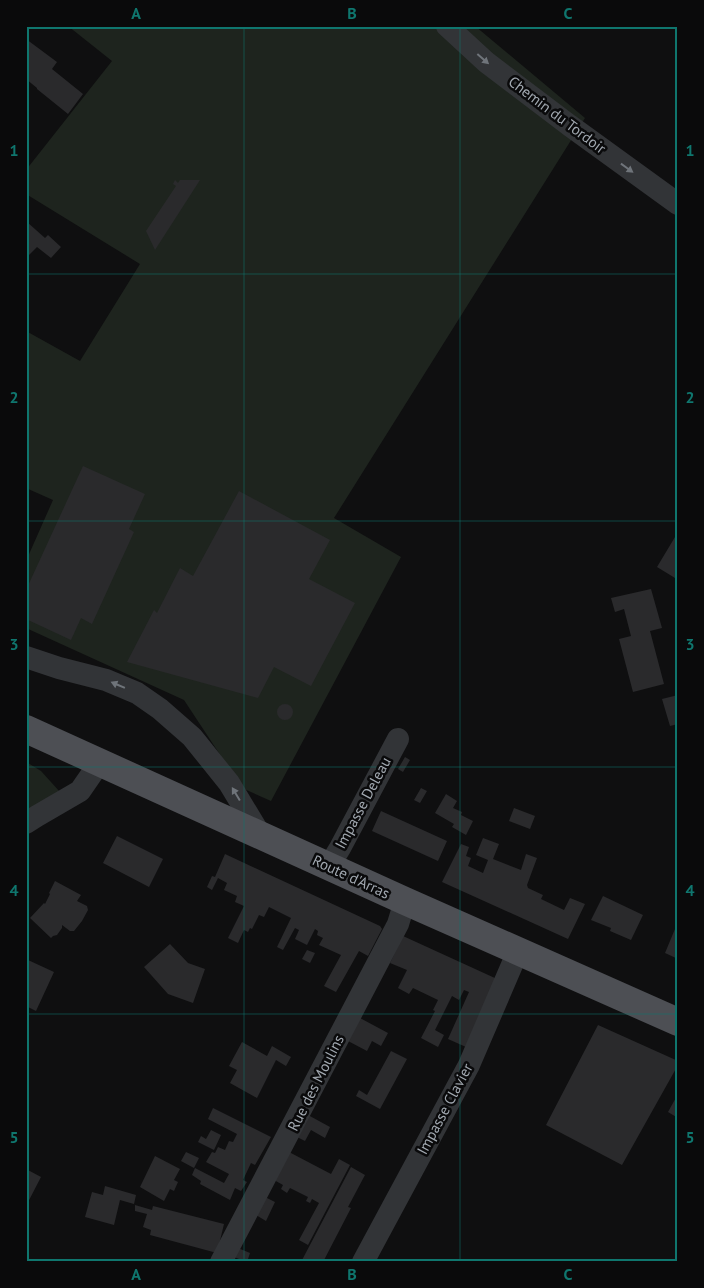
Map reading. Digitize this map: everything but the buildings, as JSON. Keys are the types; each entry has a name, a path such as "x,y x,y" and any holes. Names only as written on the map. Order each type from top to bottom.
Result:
{"main road":[{"name":"Route d'Arras","path":"26,729 518,952 678,1022"}],"street":[{"name":"Chemin du Tordoir","path":"447,26 486,62 674,202"},
{"path":"26,657 106,680 137,693 160,709 192,737 229,783 261,836"},
{"name":"Impasse Deleau","path":"328,866 340,848 398,739"},
{"path":"26,823 80,791 100,762"},
{"name":"Rue des Moulins","path":"221,1262 398,924 405,901"},
{"name":"Impasse Clavier","path":"363,1262 469,1065 518,952"}],"shaded area":[{"path":"68,26 475,26 585,118 334,518 401,557 271,801 242,788 184,700 26,628 26,561 53,500 26,488 26,331 80,361 140,264 26,194 26,170 112,61"},
{"path":"28,763 41,771 60,792 26,812 26,767"}]}
